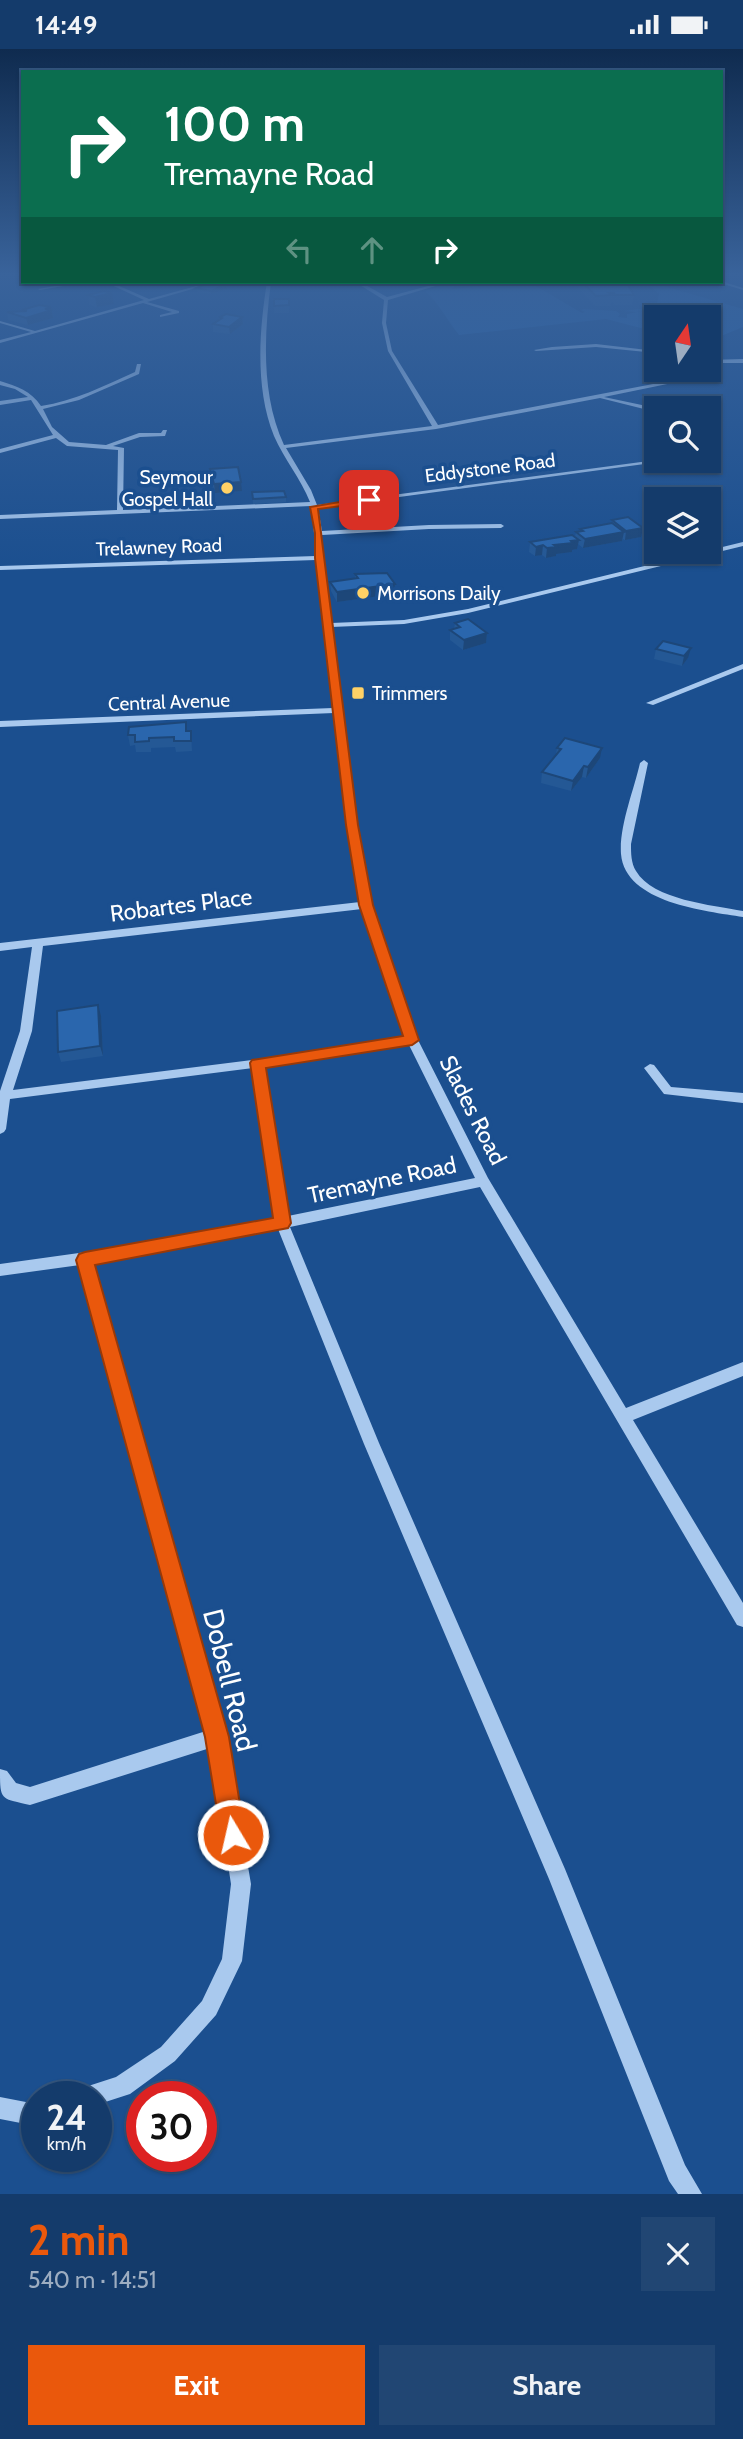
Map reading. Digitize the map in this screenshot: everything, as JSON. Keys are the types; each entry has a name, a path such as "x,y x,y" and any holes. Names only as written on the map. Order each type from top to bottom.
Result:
{"street":[{"path":"40,408 60,406 137,372"},
{"name":"Slades Road","path":"266,372 274,428 314,505 352,825 366,905 412,1040 483,1181 743,1619"},
{"path":"402,372 436,427"},
{"path":"282,447 436,427 674,382"},
{"path":"0,383 17,387 33,398 58,436 67,444 109,445 121,448 120,513"},
{"path":"596,397 644,408"},
{"path":"0,403 33,398"},
{"path":"109,445 139,435 163,435 165,431"},
{"path":"0,451 58,436"},
{"name":"Eddystone Road","path":"0,517 314,505 644,463"},
{"path":"319,533 501,526"},
{"path":"329,625 404,622 468,611 743,544"},
{"name":"Trelawney Road","path":"0,568 319,558"},
{"path":"650,703 743,666"},
{"name":"Central Avenue","path":"0,724 340,710"},
{"path":"644,763 625,856 632,875 658,895 743,914"},
{"name":"Robartes Place","path":"0,947 366,905"},
{"path":"0,1129 3,1095 26,1031 38,943"},
{"path":"3,1095 258,1063 412,1040"},
{"path":"258,1063 282,1223 372,1444 558,1876 677,2173 691,2194"},
{"path":"650,1068 668,1091 743,1098"},
{"name":"Tremayne Road","path":"0,1270 85,1260 483,1181"},
{"name":"Dobell Road","path":"85,1260 217,1737 241,1884 232,1961 209,2008 168,2054 122,2085 112,2088"},
{"path":"622,1417 743,1369"},
{"path":"0,1779 10,1791 30,1796 217,1737"},
{"path":"0,2108 21,2112"}],"building":[{"path":"238,467 241,482 214,484 210,469"},
{"path":"284,491 286,497 253,499 252,492"},
{"path":"628,517 643,528 626,531 612,520"},
{"path":"612,523 624,532 585,539 576,532 583,531 580,529"},
{"path":"572,535 579,540 554,545 557,547 536,547 530,542"},
{"path":"387,573 395,584 337,592 330,582 358,578 355,574"},
{"path":"468,619 487,633 464,640 450,630 460,627 455,623"},
{"path":"663,641 691,648 684,656 656,649"},
{"path":"186,722 186,731 191,731 191,741 174,741 174,737 149,738 149,741 135,742 135,735 128,735 129,727"},
{"path":"565,738 602,748 573,781 542,772 561,749 557,748"},
{"path":"98,1005 100,1046 58,1052 57,1011"}],"place":[{"name":"Seymour Gospel Hall","path":"227,488"},
{"name":"Morrisons Daily","path":"363,593"},
{"name":"Trimmers","path":"358,693"}],"route":[{"path":"233,1835 217,1737 85,1260 282,1223 258,1063 412,1040 366,905 352,825 314,507 369,500"}]}
